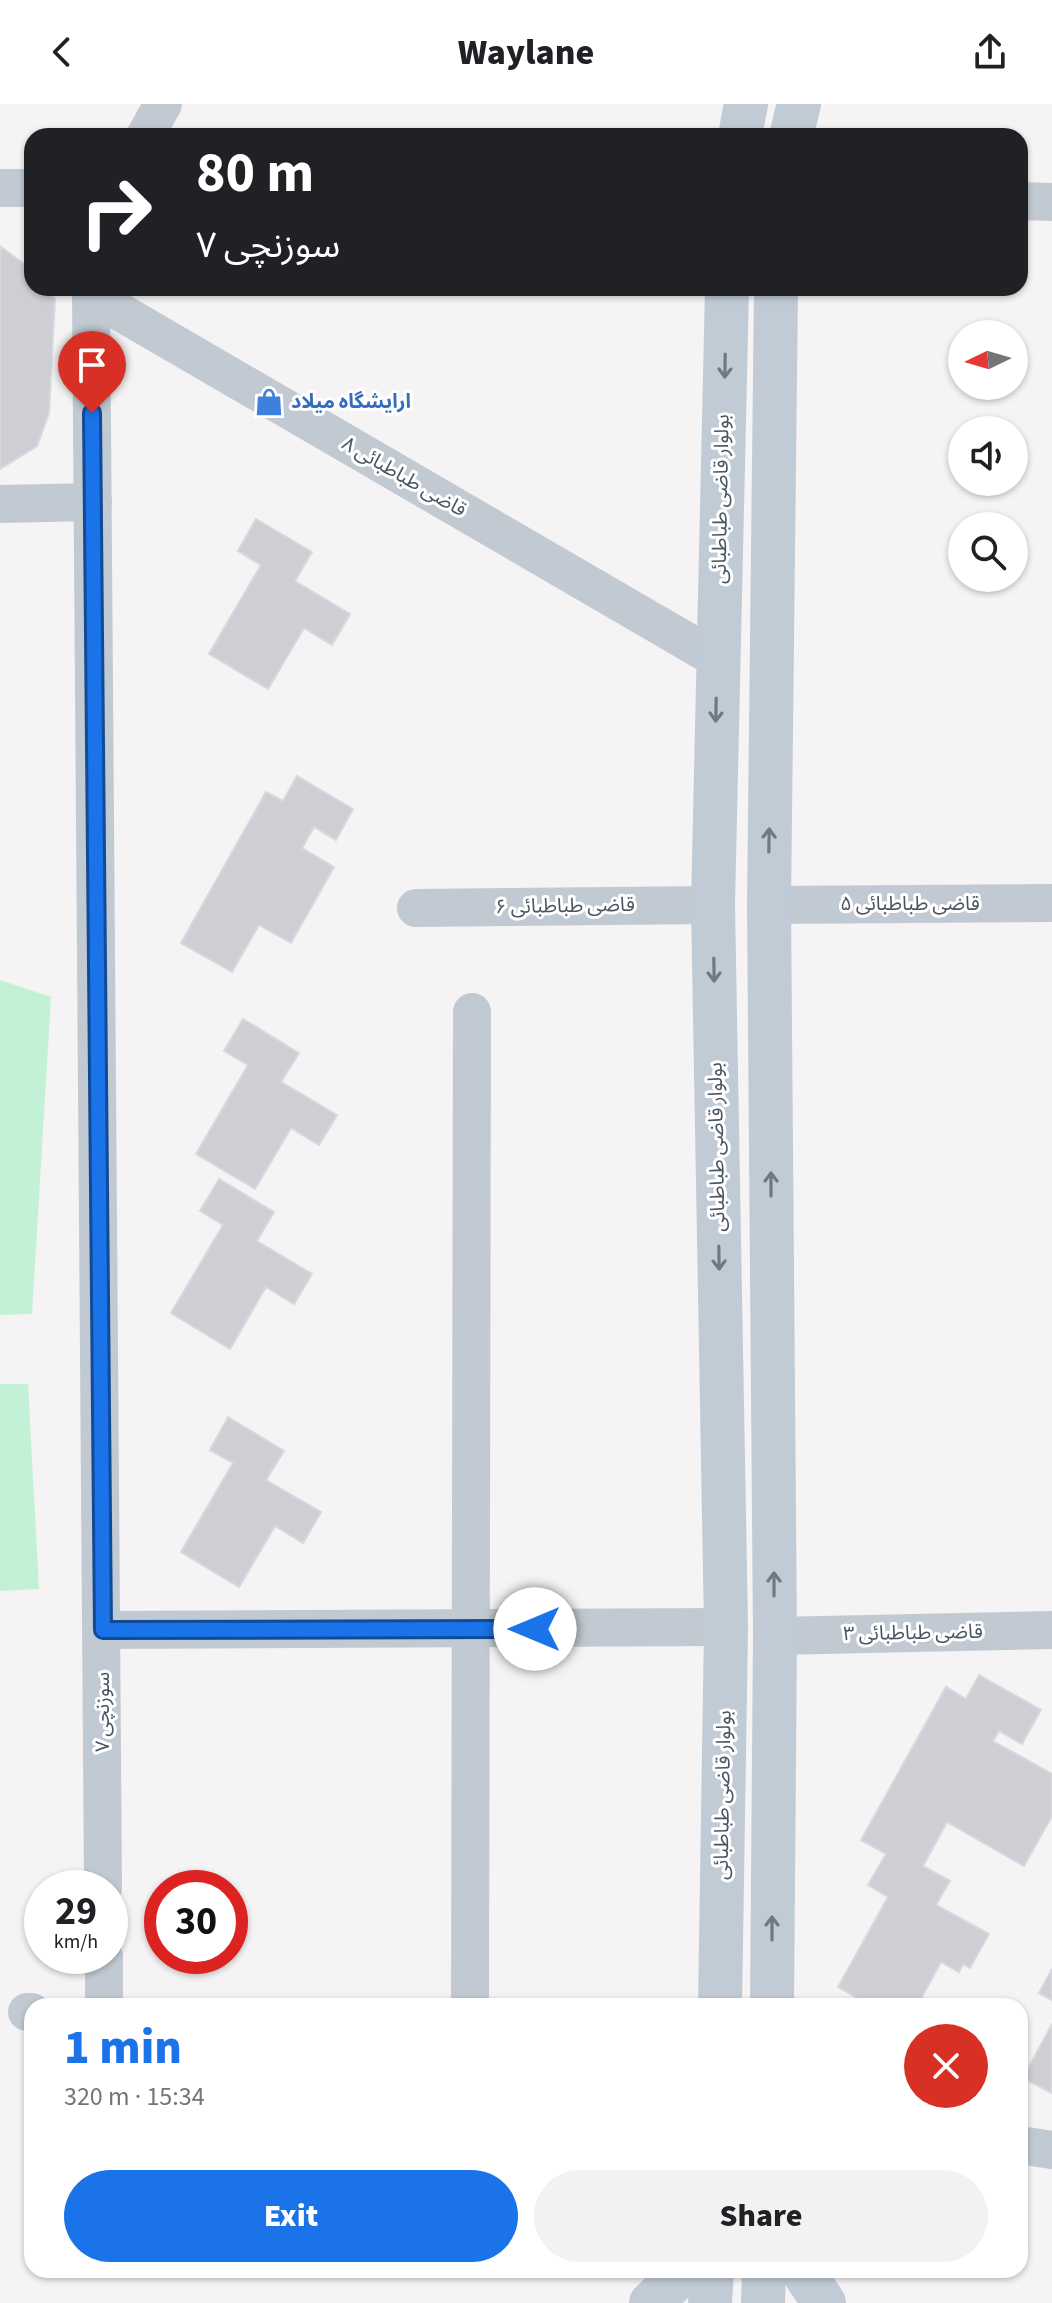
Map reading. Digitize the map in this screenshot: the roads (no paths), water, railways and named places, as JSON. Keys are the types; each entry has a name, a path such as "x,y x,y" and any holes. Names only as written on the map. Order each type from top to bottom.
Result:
{"main road":[{"path":"742,128 746,104"},
{"path":"793,128 799,104"},
{"name":"بولوار قاضی طباطبائی","path":"720,1998 726,1627 713,905 727,296"},
{"path":"772,1998 775,1636 769,905 776,296"},
{"path":"651,2303 677,2278"},
{"path":"710,2303 712,2278"},
{"path":"763,2303 764,2278"},
{"path":"807,2278 824,2303"}],"street":[{"path":"150,128 163,104"},
{"path":"0,188 24,188"},
{"path":"1028,201 1052,202"},
{"name":"سوزنچی ۷","path":"91,296 103,1870"},
{"name":"قاضی طباطبائی ۸","path":"100,296 717,659"},
{"path":"0,504 93,502"},
{"name":"قاضی طباطبائی ۵","path":"769,905 1052,903"},
{"name":"قاضی طباطبائی ۶","path":"416,908 713,905"},
{"path":"470,1998 472,1012"},
{"path":"103,1630 726,1627"},
{"name":"قاضی طباطبائی ۳","path":"775,1636 1052,1630"},
{"path":"104,1974 104,1998"},
{"path":"1028,2146 1052,2150"}],"place":[{"name":"ارايشگاه ميلاد","path":"269,402"}]}
